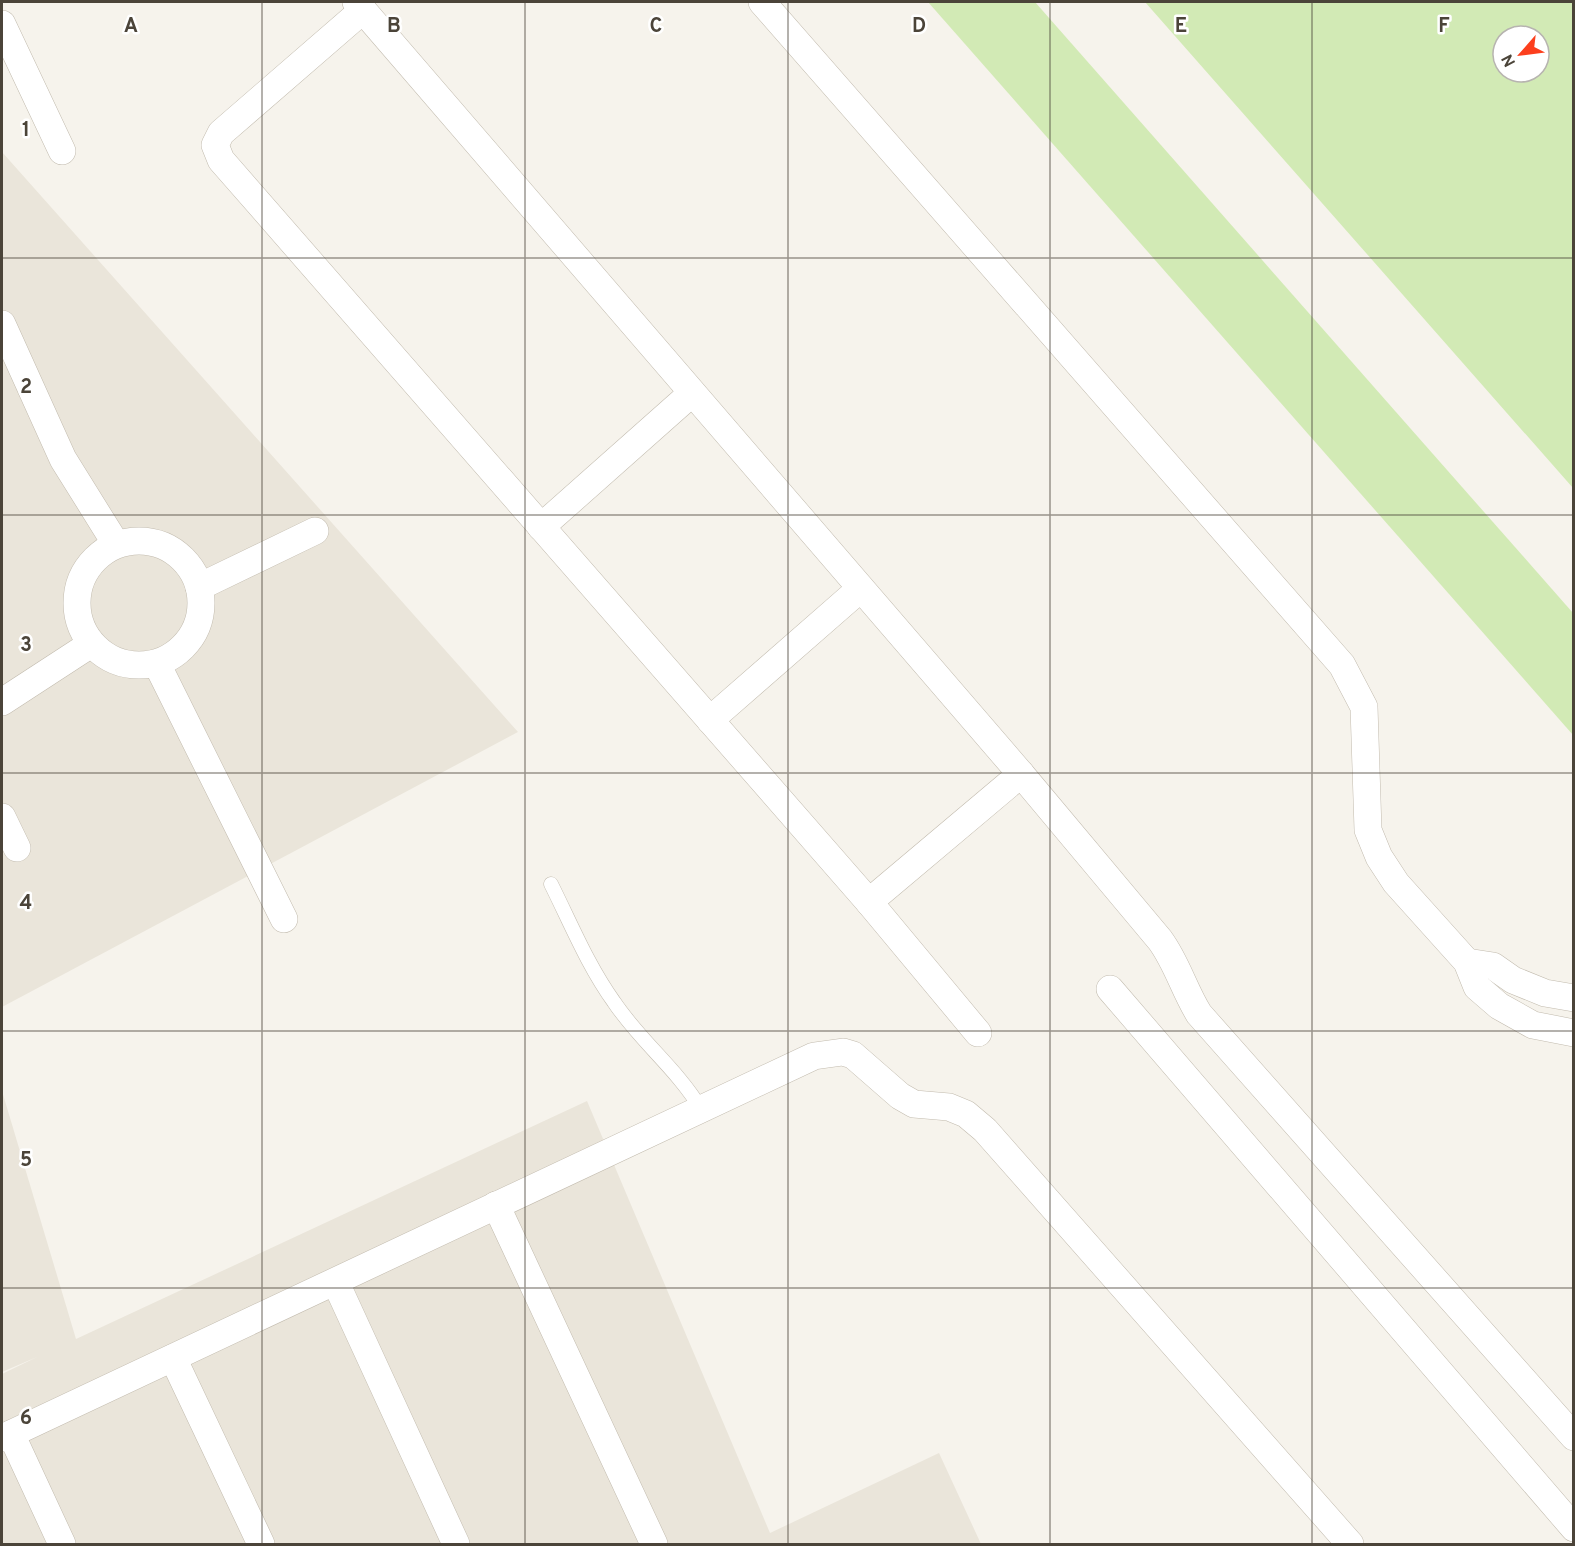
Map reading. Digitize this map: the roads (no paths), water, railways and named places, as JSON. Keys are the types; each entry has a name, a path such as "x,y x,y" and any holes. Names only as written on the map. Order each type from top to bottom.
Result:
{"street":[{"path":"762,2 1342,665 1364,707 1368,830 1379,857 1396,883 1467,962 1477,987 1499,1006 1533,1025 1574,1032"},
{"path":"978,1033 869,902 221,159 215,145 221,134 359,6 860,590 1021,774 1174,959 1188,996 1199,1014 1574,1437"},
{"path":"2,24 62,151"},
{"path":"2,324 63,459 116,544"},
{"path":"541,527 692,393"},
{"path":"199,587 315,531"},
{"path":"136,540 157,543 176,552 190,568 199,587 201,611 194,634 178,652 157,664 133,666 110,659 91,644 80,623 77,599 82,577 96,557 116,544 136,540"},
{"path":"710,720 860,590"},
{"path":"2,702 91,644"},
{"path":"157,664 284,919"},
{"path":"869,902 1021,774"},
{"path":"2,817 17,848"},
{"path":"1467,962 1493,966 1513,980 1534,989 1574,998"},
{"path":"1110,989 1574,1528"},
{"path":"62,1545 6,1436 336,1283 496,1205 814,1056 843,1052 853,1055 900,1096 914,1104 949,1107 966,1114 985,1130 1350,1545"},
{"path":"496,1205 654,1545"},
{"path":"336,1283 456,1545"},
{"path":"173,1358 261,1545"}],"lane":[{"path":"551,884 594,970 614,1003 642,1037 685,1082 701,1109"}]}
